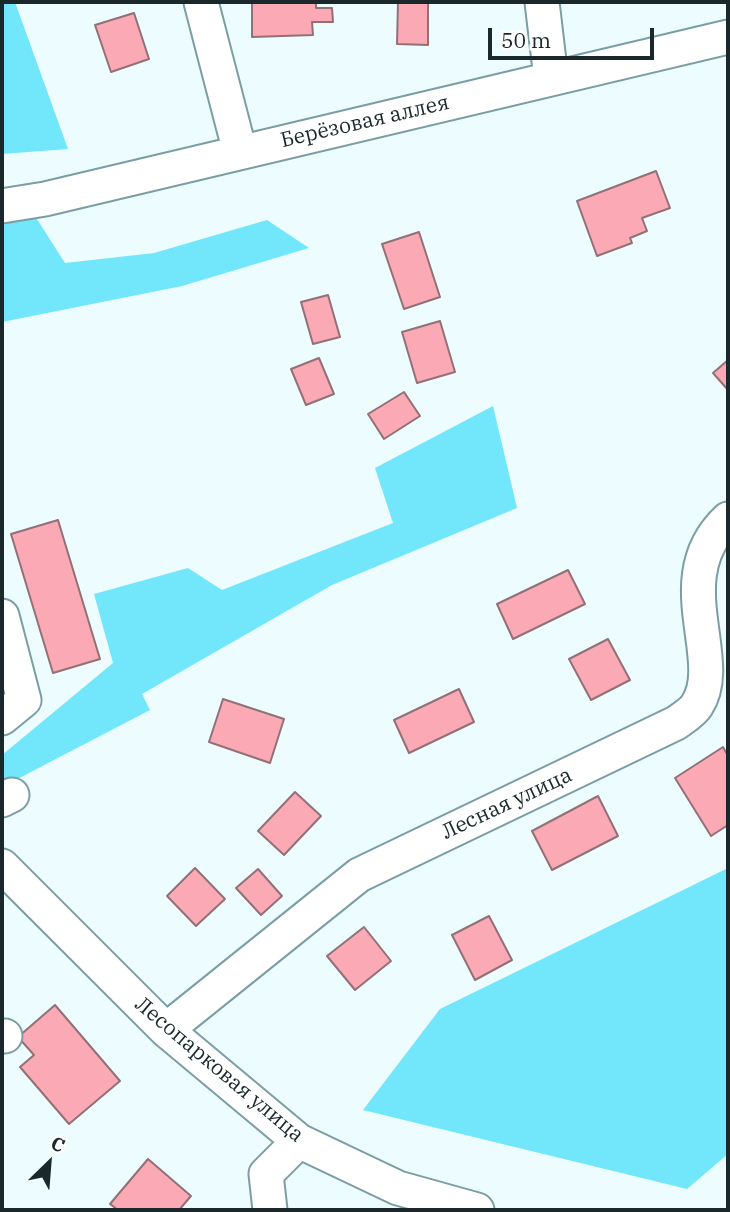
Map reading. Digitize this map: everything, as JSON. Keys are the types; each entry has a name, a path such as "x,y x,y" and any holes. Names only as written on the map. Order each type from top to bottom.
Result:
{"street":[{"path":"201,2 240,152"},
{"path":"542,2 551,78"},
{"name":"Берёзовая аллея","path":"2,206 45,199 728,37"},
{"name":"Лесная улица","path":"166,1030 359,874 676,723 698,705 706,674 697,602 701,567 719,527 728,519"},
{"path":"2,616 24,700 2,718"},
{"name":"Лесопарковая улица","path":"2,866 166,1030 299,1140 398,1188 477,1210"},
{"path":"270,1210 266,1174 299,1140"}],"shaded area":[{"path":"2,2 15,2 68,149 2,154"},
{"path":"35,216 65,263 154,253 267,220 309,248 182,286 2,322 2,225"},
{"path":"493,406 517,508 332,585 142,694 150,710 4,786 2,755 113,663 94,594 188,568 222,590 393,523 375,468"},
{"path":"728,868 728,1154 687,1189 363,1110 440,1009"}],"building":[{"path":"252,2 316,2 316,8 332,8 333,22 312,22 313,35 252,37"},
{"path":"398,2 428,2 428,45 397,44"},
{"path":"134,13 149,59 111,72 95,25"},
{"path":"656,171 670,208 642,218 647,231 630,238 632,243 597,256 577,201"},
{"path":"419,232 440,297 404,309 382,244"},
{"path":"328,295 340,337 313,344 301,302"},
{"path":"440,321 455,372 417,383 402,332"},
{"path":"319,358 334,394 306,405 291,369"},
{"path":"728,360 728,390 713,373"},
{"path":"404,392 420,416 384,439 368,414"},
{"path":"58,520 100,659 53,673 11,534"},
{"path":"568,570 585,604 513,639 497,604"},
{"path":"608,639 630,680 591,700 569,659"},
{"path":"459,689 474,722 409,753 394,720"},
{"path":"223,699 284,719 270,763 209,742"},
{"path":"723,747 728,756 728,825 711,836 675,778"},
{"path":"295,792 321,816 284,855 258,831"},
{"path":"598,796 618,836 552,870 532,831"},
{"path":"195,868 225,899 196,926 167,896"},
{"path":"258,869 282,896 261,915 236,888"},
{"path":"489,916 512,960 475,980 452,935"},
{"path":"364,927 391,961 355,990 327,956"},
{"path":"55,1005 120,1081 69,1124 20,1067 34,1055 18,1037"},
{"path":"148,1159 191,1196 179,1210 118,1210 110,1204"}]}
